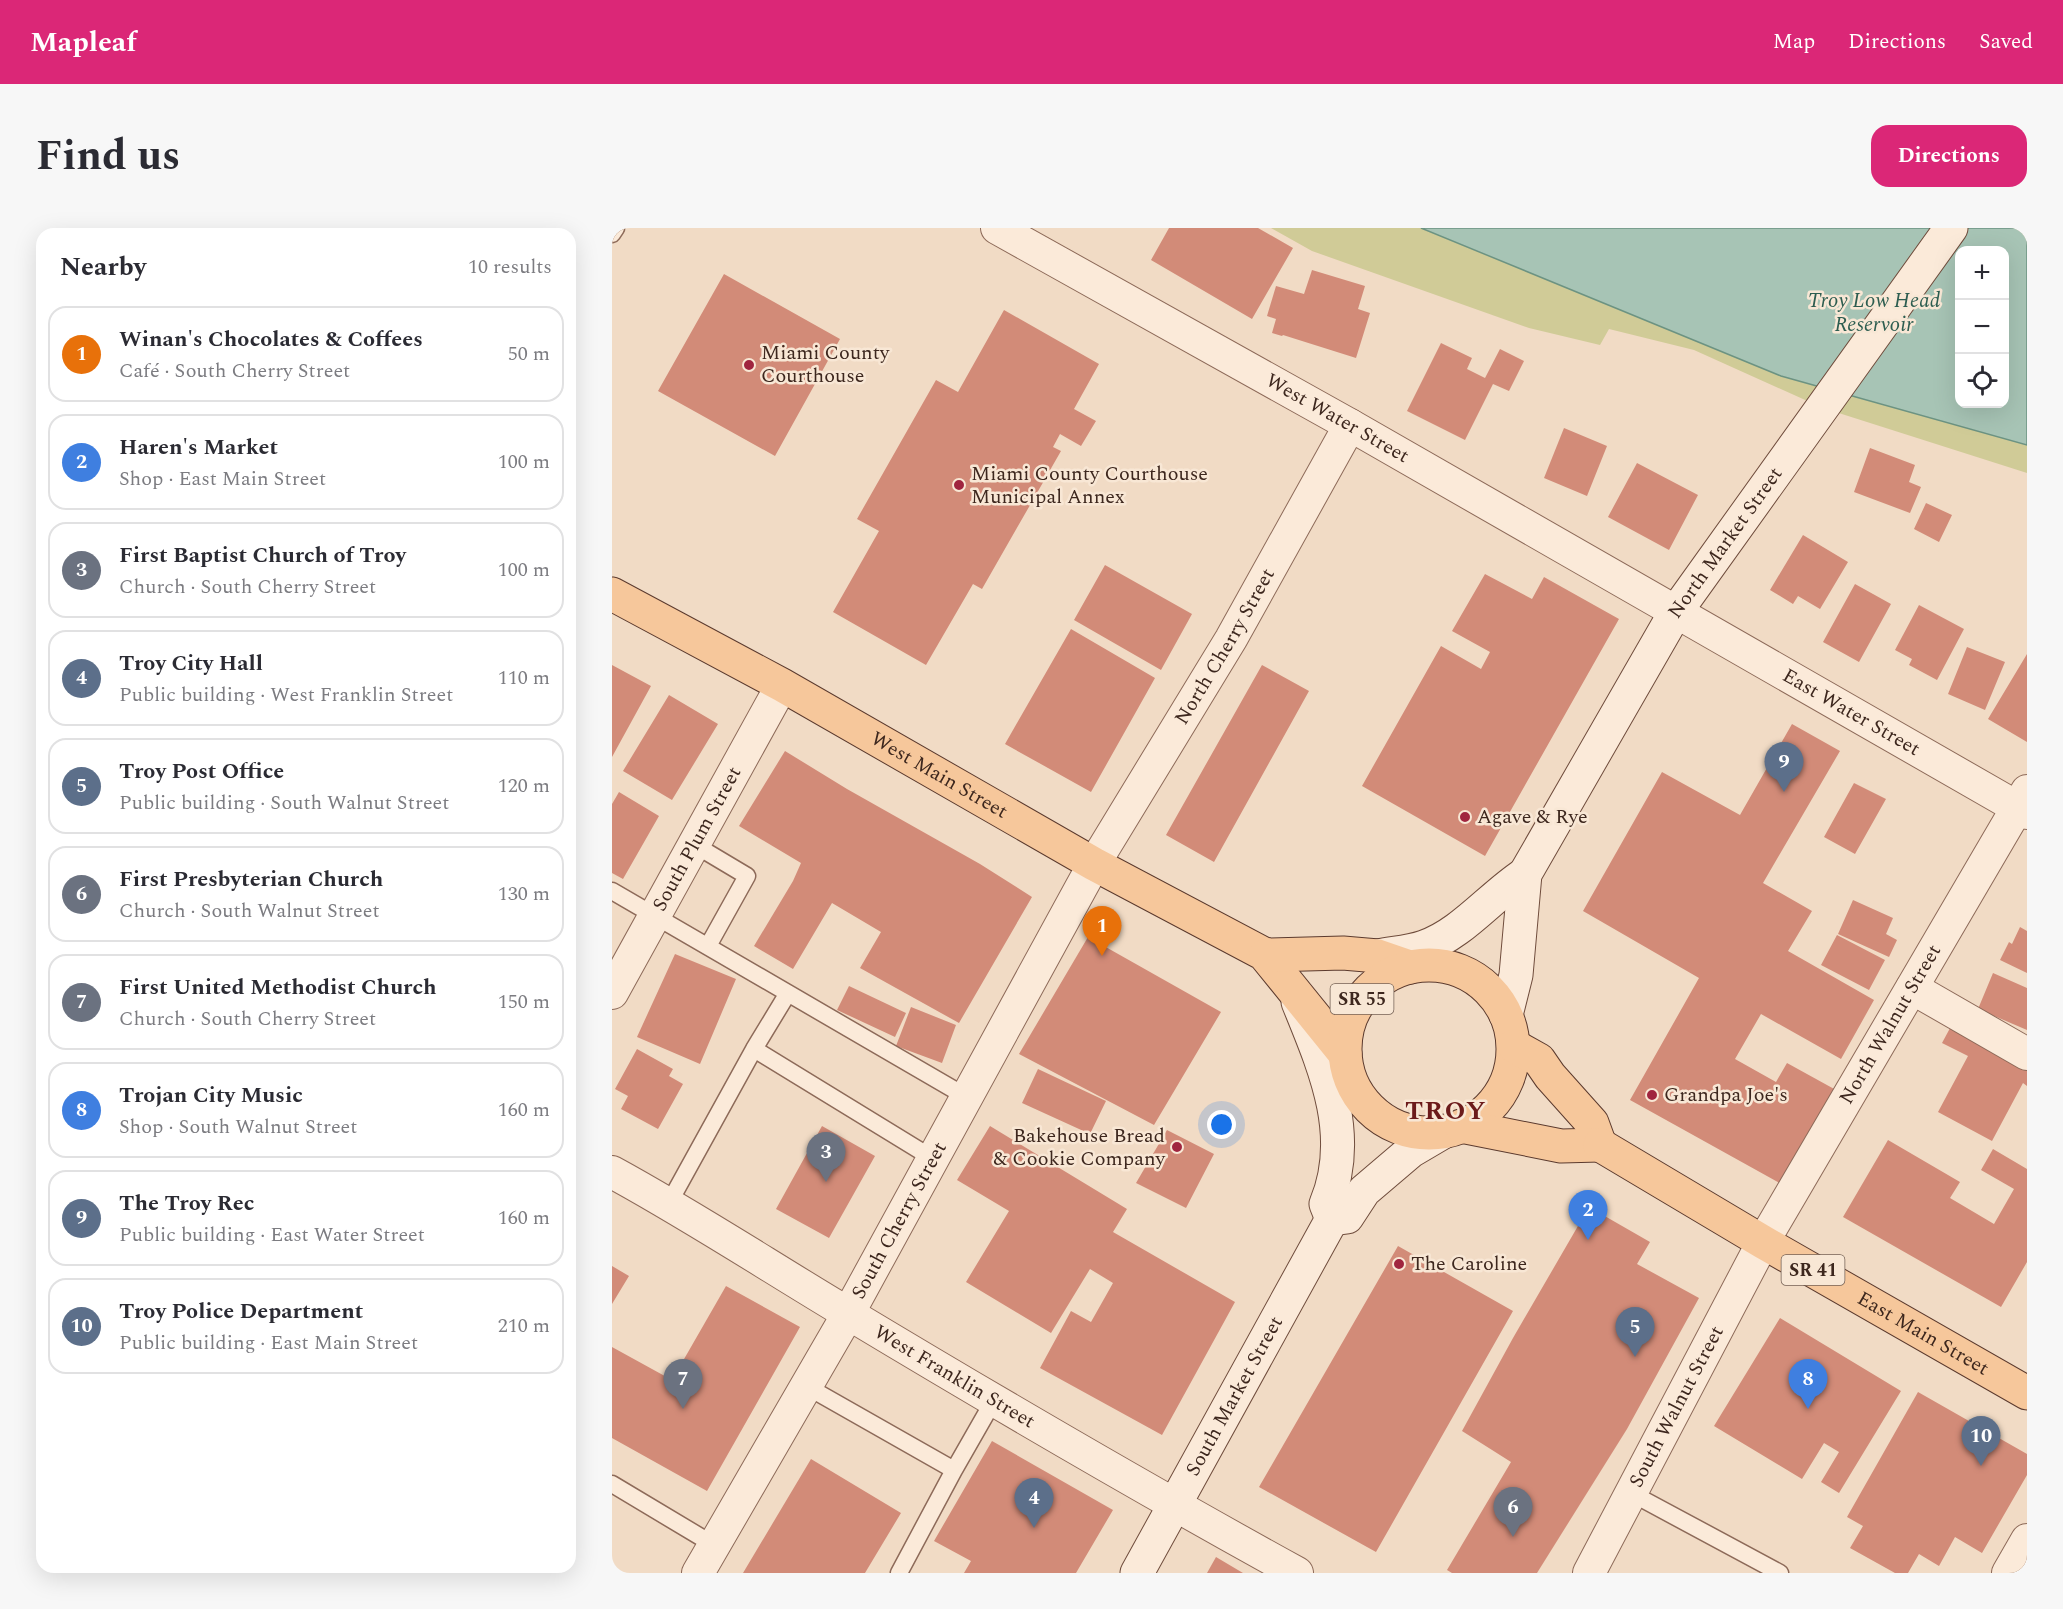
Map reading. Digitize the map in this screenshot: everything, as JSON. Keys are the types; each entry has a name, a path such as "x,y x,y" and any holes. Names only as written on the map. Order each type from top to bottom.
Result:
{"main road":[{"name":"North Market Street","path":"1525,874 1675,613 1951,228"},
{"name":"West Main Street","path":"612,594 782,685 1094,864 1266,955"},
{"path":"1378,956 1423,947 1437,941 1481,911 1509,885 1525,874"},
{"path":"1525,874 1516,975 1519,1020 1526,1053"},
{"path":"1413,966 1437,941"},
{"path":"1343,953 1378,956 1413,966 1444,966 1469,975 1491,992 1526,1053 1592,1123 1600,1145 1561,1146 1453,1129 1416,1132 1389,1122 1366,1104 1346,1060 1266,955 1343,953"},
{"name":"SR 55","path":"1346,1060 1347,1031 1355,1009 1369,990 1388,976 1413,966"},
{"path":"1506,1015 1516,975"},
{"path":"1294,990 1323,1065 1335,1107 1337,1152 1333,1188 1326,1204 1332,1218 1347,1217 1364,1191 1411,1151 1453,1129 1468,1124 1487,1110 1502,1092 1511,1070 1526,1053"},
{"path":"1337,1131 1347,1101 1346,1060"},
{"name":"East Main Street","path":"1600,1145 1763,1242 2027,1393"},
{"name":"South Market Street","path":"1137,1573 1332,1218"}],"street":[{"name":"West Water Street","path":"997,228 1350,425 1675,613"},
{"name":"North Cherry Street","path":"1094,864 1231,639 1350,425"},
{"name":"East Water Street","path":"1675,613 2024,804"},
{"name":"South Plum Street","path":"612,993 782,685"},
{"name":"North Walnut Street","path":"1763,1242 1912,988 2024,804"},
{"name":"South Cherry Street","path":"698,1573 848,1314 965,1096 1094,864"},
{"path":"1912,988 2027,1054"},
{"name":"West Franklin Street","path":"612,1172 669,1203 848,1314 1175,1506 1297,1573"},
{"name":"South Walnut Street","path":"1589,1573 1763,1242"},
{"path":"2008,1573 2027,1540"}],"lane":[{"path":"612,234 615,228"},
{"path":"694,845 747,876 708,946"},
{"path":"612,891 965,1096"},
{"path":"669,1203 754,1049 788,993"},
{"path":"754,1049 932,1158"},
{"path":"806,1386 954,1470"},
{"path":"899,1573 994,1400"},
{"path":"612,1484 714,1545"},
{"path":"1631,1493 1780,1573"}],"shaded area":[{"path":"1271,228 1421,228 1781,376 2027,445 2027,473 1823,408 1694,350 1609,329 1600,345 1529,328 1312,251"}],"water":[{"name":"Troy Low Head Reservoir","path":"1421,228 2027,228 2027,445 1781,376"}],"building":[{"path":"1169,228 1258,228 1293,248 1252,319 1151,260"},
{"path":"1312,270 1365,286 1358,309 1370,313 1356,358 1272,333 1276,319 1267,316 1276,286 1304,294"},
{"name":"Miami County Courthouse","path":"724,274 840,339 775,456 658,391"},
{"name":"Miami County Courthouse Municipal Annex","path":"1004,310 1099,364 1074,409 1096,421 1081,446 1060,434 1053,447 1061,451 982,589 973,584 926,665 833,612 879,531 857,519 936,380 958,392"},
{"path":"1441,343 1472,358 1467,369 1485,378 1500,349 1524,361 1509,391 1493,384 1465,440 1407,411"},
{"path":"1564,428 1607,446 1587,496 1544,478"},
{"path":"1870,448 1915,465 1909,482 1921,487 1910,513 1854,492"},
{"path":"1637,463 1698,495 1669,550 1608,517"},
{"path":"1926,503 1952,515 1939,542 1914,529"},
{"path":"1803,535 1848,562 1820,609 1798,596 1793,604 1770,590"},
{"path":"1105,565 1192,614 1161,670 1074,620"},
{"path":"1485,574 1532,599 1544,577 1619,619 1485,856 1362,786 1441,646 1481,669 1490,652 1452,631"},
{"path":"1855,584 1891,604 1859,662 1823,642"},
{"path":"1919,605 1964,629 1937,680 1909,665 1912,659 1895,650"},
{"path":"1071,629 1155,678 1091,792 1005,744"},
{"path":"1967,647 2005,662 1985,710 1948,694"},
{"path":"2027,654 2027,742 1988,719"},
{"path":"612,665 651,686 612,757"},
{"path":"1262,665 1309,691 1214,862 1166,835"},
{"path":"669,695 718,724 672,800 623,771"},
{"path":"1792,724 1840,751 1763,883 1812,911 1788,951 1874,1000 1841,1059 1761,1014 1735,1059 1776,1082 1787,1063 1836,1090 1783,1185 1630,1100 1699,978 1583,911 1662,772 1740,815"},
{"path":"785,751 980,864 1032,897 959,1023 860,968 881,932 832,903 793,969 754,946 793,881 801,863 739,826"},
{"path":"1854,783 1886,799 1855,854 1824,837"},
{"path":"619,792 659,816 623,879 612,873 612,804"},
{"path":"1853,900 1893,918 1886,934 1897,940 1889,957 1838,934"},
{"path":"2020,927 2027,931 2027,973 2000,960 2009,942 2012,944"},
{"path":"1837,935 1885,960 1869,990 1821,965"},
{"path":"1088,937 1221,1012 1154,1125 1019,1054"},
{"path":"675,954 736,979 700,1064 637,1037"},
{"path":"1993,973 2027,988 2027,1030 1978,1009"},
{"path":"849,986 906,1013 895,1037 837,1010"},
{"path":"911,1007 956,1025 942,1063 896,1046"},
{"path":"1956,1017 2027,1054 2027,1086 2023,1083 1992,1141 1938,1112 1968,1056 1942,1043"},
{"path":"637,1049 673,1069 669,1076 683,1084 658,1129 621,1109 628,1096 615,1089"},
{"path":"1038,1069 1106,1101 1090,1134 1022,1103"},
{"path":"822,1126 875,1156 829,1238 776,1209"},
{"path":"990,1126 1127,1209 1113,1232 1235,1302 1162,1435 1040,1368 1071,1311 1091,1322 1113,1283 1090,1269 1051,1333 966,1282 1009,1211 957,1180"},
{"path":"1167,1130 1214,1154 1186,1208 1136,1183"},
{"path":"1888,1140 1960,1182 1950,1198 1994,1224 2014,1189 1981,1170 1993,1149 2027,1169 2027,1262 2001,1307 1843,1217"},
{"path":"1589,1207 1650,1242 1637,1264 1699,1298 1627,1429 1537,1573 1452,1573 1447,1570 1511,1462 1462,1431"},
{"path":"1398,1246 1513,1311 1376,1552 1259,1487"},
{"path":"612,1266 629,1276 612,1304"},
{"path":"726,1286 800,1327 707,1491 612,1438 612,1347 672,1380"},
{"path":"1780,1318 1901,1391 1839,1493 1821,1482 1839,1452 1824,1443 1802,1479 1714,1426"},
{"path":"1918,1392 2027,1454 2027,1475 1982,1553 1955,1537 1939,1566 1919,1554 1908,1573 1895,1573 1850,1548 1863,1526 1847,1517"},
{"path":"992,1441 1113,1510 1076,1573 964,1573 971,1561 934,1541"},
{"path":"811,1459 901,1513 865,1573 743,1573"},
{"path":"1216,1557 1243,1573 1207,1573"}],"place":[{"name":"Miami County Courthouse","path":"749,365"},
{"name":"Miami County Courthouse Municipal Annex","path":"959,485"},
{"name":"The Troy Rec","path":"1784,792"},
{"name":"Agave & Rye","path":"1465,817"},
{"name":"Winan's Chocolates & Coffees","path":"1102,956"},
{"name":"Grandpa Joe's","path":"1652,1095"},
{"name":"Bakehouse Bread & Cookie Company","path":"1177,1147"},
{"name":"First Baptist Church of Troy","path":"826,1182"},
{"name":"Haren's Market","path":"1588,1240"},
{"name":"The Caroline","path":"1399,1264"},
{"name":"Troy Post Office","path":"1635,1357"},
{"name":"First United Methodist Church","path":"683,1409"},
{"name":"Trojan City Music","path":"1808,1409"},
{"name":"Troy Police Department","path":"1981,1466"},
{"name":"Troy City Hall","path":"1034,1528"},
{"name":"First Presbyterian Church","path":"1513,1537"}],"district":[{"name":"TROY","path":"1446,1111"}]}
